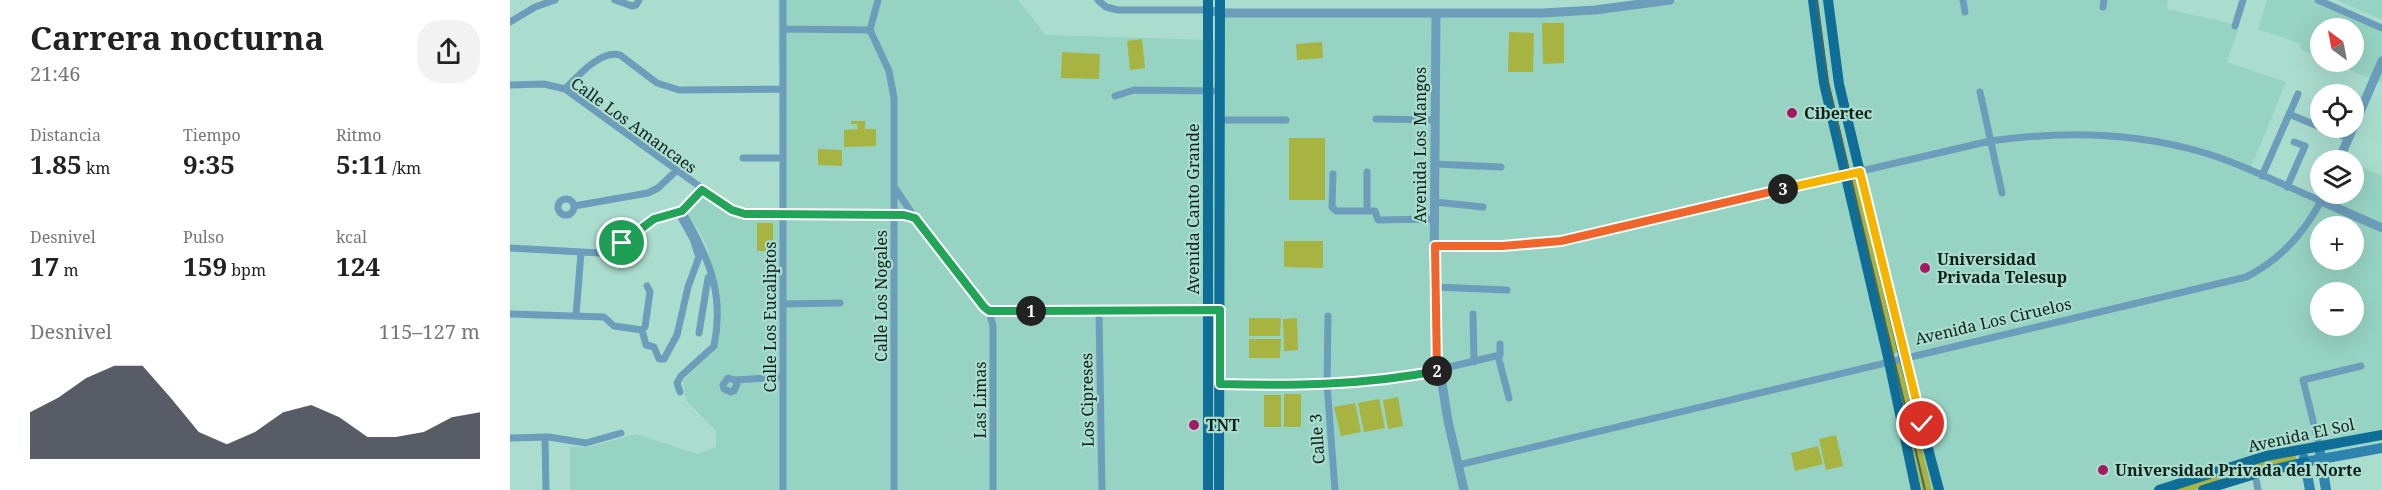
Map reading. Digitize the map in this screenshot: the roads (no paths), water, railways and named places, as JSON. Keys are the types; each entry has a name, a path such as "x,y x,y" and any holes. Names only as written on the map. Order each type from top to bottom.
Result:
{"main road":[{"name":"Avenida Canto Grande","path":"1208,490 1208,311 1214,90 1220,0"},
{"path":"1813,0 1824,83 1889,362 1916,490"},
{"path":"1827,0 1835,62 1850,129 1904,358 1940,490"},
{"name":"Avenida Canto Grande","path":"1208,5 1214,90 1220,120 1219,490"},
{"path":"1818,36 1831,34"},
{"path":"1836,132 1850,129"},
{"name":"Avenida El Sol","path":"2159,490 2242,463 2302,448 2382,435"},
{"path":"2319,445 2326,490"},
{"path":"2302,448 2310,490"},
{"name":"Avenida El Sol","path":"2203,490 2305,462 2382,448"}],"street":[{"path":"510,22 535,7 555,0"},
{"path":"615,0 632,6 637,2"},
{"name":"Calle Los Eucaliptos","path":"783,0 783,490"},
{"path":"783,30 870,30 878,0"},
{"path":"1098,0 1106,7 1118,10 1160,10 1208,5 1220,13 1568,12 1670,0"},
{"path":"1160,0 1160,10"},
{"path":"1963,0 1965,12"},
{"path":"2235,26 2243,0"},
{"path":"2319,0 2382,28"},
{"name":"Avenida Los Mangos","path":"1436,13 1434,287 1439,370 1464,490"},
{"name":"Calle Los Nogales","path":"870,30 885,61 893,85 895,130 894,490"},
{"path":"565,89 601,58 614,53 657,82 679,90 783,88"},
{"path":"2364,102 2382,61"},
{"name":"Calle Los Amancaes","path":"510,85 544,84 565,89 702,190 726,207 738,212 895,215 915,218"},
{"path":"1115,96 1134,90 1214,90"},
{"path":"1980,92 2002,193"},
{"path":"2262,176 2298,94"},
{"path":"2289,114 2310,122"},
{"path":"1376,119 1435,120"},
{"path":"1220,120 1286,120"},
{"path":"1435,246 1502,246 1561,241 1990,141 2029,135 2121,137 2198,151 2287,187 2310,193"},
{"path":"2343,150 2348,138"},
{"path":"2287,187 2305,146 2294,142"},
{"path":"743,158 783,158"},
{"path":"1435,164 1501,167"},
{"path":"574,206 648,193 658,188 676,171"},
{"path":"1367,172 1367,211"},
{"path":"1333,174 1333,210 1375,211 1378,220 1435,219"},
{"path":"895,188 915,218 977,299 989,311 1220,310"},
{"path":"510,248 600,253 610,249 654,219 680,212 702,190"},
{"path":"1435,201 1483,207"},
{"name":"Avenida Los Ciruelos","path":"1458,465 2246,277 2266,266 2289,248 2309,223 2319,204"},
{"path":"2336,204 2382,228"},
{"path":"680,212 702,245 718,306 714,346 681,376 678,383 680,392"},
{"path":"646,286 650,292 645,327 642,330 646,345 654,347 659,359 664,359 677,335 688,287 699,257 680,212"},
{"path":"576,315 581,253"},
{"path":"699,333 708,279 711,274"},
{"path":"1434,287 1507,290"},
{"path":"783,304 840,303"},
{"name":"Los Cipreses","path":"1099,310 1102,490"},
{"name":"Las Limas","path":"989,311 993,326 993,490"},
{"path":"510,314 604,317 614,326 642,330"},
{"path":"1473,314 1474,362"},
{"name":"Calle 3","path":"1328,316 1327,384 1335,489"},
{"path":"1500,344 1501,352 1498,356 1509,398"},
{"path":"1220,384 1327,384 1411,376 1498,356"},
{"path":"2319,445 2303,380 2361,366"},
{"path":"735,380 783,377"},
{"path":"510,438 545,437 586,443 621,433"},
{"path":"545,437 546,490"},
{"path":"2255,474 2258,490"}],"railway":[{"path":"1816,0 1828,82 1925,490"}],"place":[{"name":"Cibertec","path":"1792,113"},
{"name":"Universidad Privada Telesup","path":"1925,268"},
{"name":"TNT","path":"1194,425"},
{"name":"Universidad Privada del Norte","path":"2103,470"}]}
